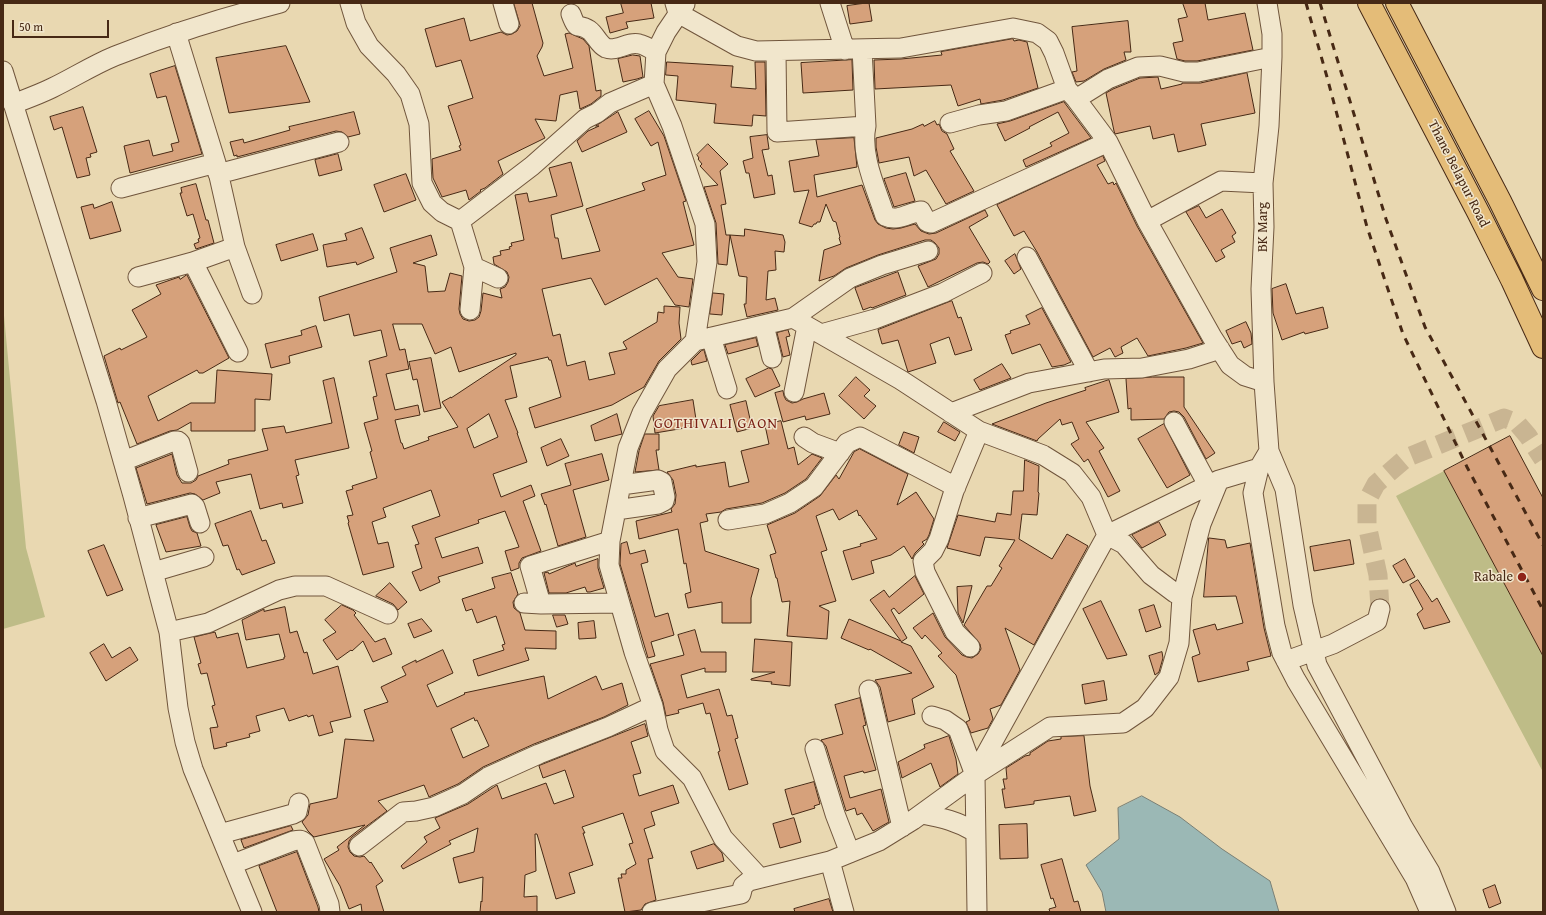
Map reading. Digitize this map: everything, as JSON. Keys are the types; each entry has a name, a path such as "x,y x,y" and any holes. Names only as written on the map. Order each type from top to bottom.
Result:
{"main road":[{"name":"Thane Belapur Road","path":"1370,3 1478,212 1543,347"},
{"name":"Thane Belapur Road","path":"1397,3 1496,194 1543,289"}],"street":[{"path":"13,104 53,88 114,57 176,33 232,15 280,3"},
{"path":"350,3 356,23 369,46 396,74 410,94 420,124 422,183 432,203 442,212 460,221 474,267 470,310"},
{"path":"503,3 509,24"},
{"path":"830,3 853,49 866,126 864,136 865,152 885,216 891,219 897,219 921,211 929,223 1108,142"},
{"name":"BK Marg","path":"1267,3 1272,34 1272,57 1269,126 1262,183 1264,227 1261,289 1264,382 1269,451 1285,489 1303,605 1317,665 1403,827 1430,872 1446,912"},
{"path":"727,389 703,339 707,262 705,224 672,126 654,84 656,52 680,6 737,46 756,51 901,48 1013,28 1037,33 1048,41 1072,94 1108,142 1146,221 1230,365 1245,376 1264,382"},
{"path":"571,14 574,24 578,27 584,27 591,31 601,45 607,48 612,49 631,44 639,44 656,52"},
{"path":"176,33 217,169 235,247 252,294"},
{"path":"776,51 777,132 866,126"},
{"path":"950,123 979,115 1006,111 1072,94 1138,67 1160,66 1184,72 1198,72 1272,57"},
{"path":"3,71 123,461 168,632 178,708 185,742 193,769 252,912"},
{"path":"460,221 532,166 585,119 597,113 610,103 654,84"},
{"path":"121,188 217,169 339,142"},
{"path":"1146,221 1221,181 1262,183"},
{"path":"138,277 193,262 235,247"},
{"path":"794,392 807,326 850,278 882,265 928,251"},
{"path":"1027,256 1089,372"},
{"path":"193,262 238,352"},
{"path":"474,267 498,278"},
{"path":"759,877 723,838 692,778 665,750 658,730 653,706 634,652 609,565 610,541 628,448 642,413 667,370 703,339 764,325 807,326 875,319 943,293 982,273"},
{"path":"764,325 772,358"},
{"path":"807,326 901,380 979,431 1043,455 1072,473 1090,497 1107,535 1124,544 1151,575 1175,593 1182,596"},
{"path":"951,413 1029,383 1104,369 1142,368 1189,359 1220,349"},
{"path":"1174,422 1214,482"},
{"path":"970,647 955,632 924,572 923,561 933,551 939,539 956,487 979,431"},
{"path":"728,520 765,514 790,503 814,487 847,443 860,437 956,487"},
{"path":"804,438 840,453"},
{"path":"123,461 174,441 178,441 180,443 188,472"},
{"path":"1269,451 1259,468 1253,493 1275,626 1282,653 1296,680 1416,878 1430,912"},
{"path":"974,776 1107,535 1214,482 1259,468"},
{"path":"616,510 658,504 664,501 666,497 662,482 658,480 621,485"},
{"path":"652,912 707,907 741,894 743,886 749,881 759,877 830,861 879,841 922,814 974,776 1050,727 1123,722 1145,708 1169,677 1179,643 1182,596 1214,482"},
{"path":"138,518 192,504 195,507 200,523"},
{"path":"610,541 530,566 533,604 620,603"},
{"path":"153,572 204,557"},
{"path":"168,632 208,623 279,590 295,586 326,586 388,614"},
{"path":"1286,661 1333,644 1377,621 1380,609"},
{"path":"869,690 902,827"},
{"path":"359,846 403,812 434,807 463,794 488,777 539,754 608,727 653,706"},
{"path":"932,716 945,720 958,729 974,776 977,912"},
{"path":"815,749 835,814 850,853"},
{"path":"220,834 293,814 297,812 299,803"},
{"path":"922,814 948,819 962,824 975,832"},
{"path":"233,864 293,841 303,841 329,904 330,912"},
{"path":"830,861 844,912"}],"shaded area":[{"path":"3,305 26,548 45,617 3,629"},
{"path":"1444,471 1543,656 1543,772 1396,496"}],"water":[{"path":"1142,796 1180,817 1222,849 1270,881 1279,912 1106,912 1102,892 1086,865 1119,839 1118,808"}],"building":[{"path":"514,3 532,3 543,43 537,56 544,76 573,68 565,34 569,33 583,39 589,46 596,91 601,90 601,96 591,104 580,109 577,91 560,95 556,121 535,119 545,138 498,161 503,174 485,188 480,190 481,191 469,200 466,190 442,197 433,178 432,159 461,150 459,146 461,145 448,106 473,98 461,60 436,67 425,29 464,18 470,41 501,32 507,35 512,34 517,31 520,26"},
{"path":"621,3 651,3 654,18 626,22 628,28 610,33 606,17 623,13"},
{"path":"869,3 872,21 850,24 847,6"},
{"path":"1183,3 1205,3 1208,20 1245,13 1253,50 1197,61 1177,59 1173,43 1183,41 1178,19 1187,17"},
{"path":"1128,21 1131,52 1124,52 1126,60 1104,69 1084,81 1076,82 1072,72 1077,71 1072,27"},
{"path":"1013,39 1014,41 1019,40 1027,42 1038,88 1003,100 981,104 980,99 958,106 951,85 875,89 874,60 942,55 941,52"},
{"path":"286,46 310,102 229,113 216,58"},
{"path":"633,55 640,56 643,77 623,82 618,59"},
{"path":"852,60 853,90 803,93 801,63"},
{"path":"667,62 733,66 731,87 756,89 755,62 765,62 766,116 753,115 752,126 714,123 716,104 676,100 678,76 666,75"},
{"path":"175,66 202,154 130,173 124,146 149,140 153,156 173,151 171,144 179,142 166,96 157,98 150,74"},
{"path":"1247,73 1255,113 1201,124 1206,145 1178,152 1174,134 1153,139 1150,126 1115,134 1106,93 1113,89 1140,78 1158,77 1161,89 1182,83 1200,83"},
{"path":"1064,102 1091,138 1026,167 1023,160 1052,146 1050,143 1069,133 1058,112 1005,141 997,124 1010,121"},
{"path":"83,107 97,152 90,154 91,157 86,158 90,175 77,178 62,127 54,130 50,117"},
{"path":"649,111 664,136 686,201 683,202 694,245 662,253 678,277 693,279 689,307 675,305 657,278 605,305 591,278 542,289 553,336 560,334 567,366 585,361 589,380 615,374 609,353 627,349 623,342 657,322 658,312 664,313 664,306 680,307 679,323 681,339 659,361 644,387 612,405 535,428 529,408 561,397 551,360 549,360 548,357 510,366 517,397 505,400 518,433 527,462 493,474 501,497 531,485 535,496 523,501 541,551 522,558 519,563 519,568 511,571 505,551 519,547 505,511 478,520 479,523 435,538 442,558 478,547 483,563 438,577 440,582 420,591 412,572 422,568 415,545 419,544 412,526 440,516 431,490 383,508 386,517 372,522 378,544 388,542 394,567 363,575 348,523 347,516 353,515 346,491 353,489 352,486 377,478 370,452 372,451 364,423 378,419 373,397 377,396 369,361 387,356 381,330 354,336 349,314 324,321 319,297 397,272 390,248 431,235 437,255 413,263 425,266 428,292 445,291 450,273 462,276 459,309 460,314 463,319 469,321 475,320 479,317 481,311 483,293 502,298 500,289 505,287 508,282 509,277 507,272 494,264 493,257 501,255 500,251 510,249 509,247 512,246 511,243 524,240 515,195 527,193 529,202 557,196 549,168 571,162 583,206 551,215 555,238 558,238 562,259 600,251 586,209 645,190 642,183 666,175 658,142 651,146 635,119","holes":["393,324 422,324 435,354 451,347 459,372 516,353 516,355 451,398 442,402 458,427 428,437 429,440 404,449 395,420 420,415 418,405 395,410 386,374 409,369 405,349 400,350","489,414 498,437 474,448 467,429"]},
{"path":"354,112 360,134 348,137 342,132 336,131 237,157 237,155 234,156 230,142 243,139 244,143 290,130 289,127"},
{"path":"618,112 627,132 582,152 577,141 588,131 599,126 596,126"},
{"path":"935,121 937,125 939,124 942,131 947,134 954,149 950,151 974,191 946,204 926,170 914,176 909,157 879,163 876,147 876,138 912,129 923,124 924,126"},
{"path":"767,135 769,149 762,150 768,176 772,175 775,194 754,198 749,173 746,173 743,161 753,158 750,137"},
{"path":"854,138 857,167 814,175 817,197 862,185 875,220 878,224 886,228 893,229 915,224 921,231 929,234 936,233 985,210 988,216 969,227 990,262 988,264 983,262 977,263 928,287 918,266 936,259 939,254 939,248 931,240 925,240 878,255 846,268 834,276 819,281 824,250 841,244 840,237 836,222 833,221 826,204 820,222 817,222 812,227 799,223 809,190 794,192 789,161 819,156 816,140"},
{"path":"708,144 728,164 720,171 726,204 721,205 726,235 730,235 727,265 718,264 716,223 704,187 718,185 700,166 702,164 697,155"},
{"path":"338,154 342,170 319,176 315,160"},
{"path":"1103,156 1105,161 1097,165 1108,184 1113,182 1114,185 1116,183 1137,226 1203,343 1148,356 1137,338 1121,347 1123,353 1115,357 1110,348 1093,357 1037,252 1024,231 1014,236 997,205"},
{"path":"906,173 915,201 894,207 884,179"},
{"path":"406,174 416,200 384,212 374,185"},
{"path":"196,184 214,243 196,249 194,244 199,242 198,239 200,238 193,214 187,216 180,193 182,193 181,188"},
{"path":"112,202 121,231 90,239 81,207 93,204 94,208"},
{"path":"1199,206 1206,218 1222,209 1236,233 1232,236 1235,242 1221,250 1225,257 1216,262 1186,212"},
{"path":"362,228 374,258 357,265 356,262 327,267 323,245 347,240 345,234"},
{"path":"745,229 783,235 785,242 784,252 775,251 776,270 768,271 766,300 775,298 778,310 747,317 744,304 746,304 747,277 739,276 730,235 744,236"},
{"path":"313,234 318,250 281,261 276,245"},
{"path":"1015,254 1021,269 1014,274 1005,261"},
{"path":"898,272 906,295 863,310 855,288"},
{"path":"187,275 229,358 203,373 199,373 197,370 148,396 158,421 191,403 215,403 217,370 272,374 270,400 255,399 255,431 191,431 191,422 177,430 170,431 137,444 120,402 118,403 104,356 120,348 121,350 147,337 132,310 161,294 156,285 179,277 180,279"},
{"path":"1286,284 1296,314 1323,307 1328,328 1305,334 1304,332 1282,340 1273,313 1272,289"},
{"path":"713,293 724,294 722,315 710,314"},
{"path":"952,301 958,318 961,317 972,350 955,355 949,337 930,344 936,363 908,372 898,340 882,344 878,330"},
{"path":"1042,308 1071,362 1052,367 1040,344 1012,354 1005,335 1011,333 1010,331 1030,324 1026,316"},
{"path":"1246,322 1251,333 1252,344 1244,348 1241,341 1232,344 1226,331"},
{"path":"316,326 322,347 289,356 290,363 271,368 265,344 302,335 301,331"},
{"path":"788,330 790,336 786,337 790,355 783,357 777,333"},
{"path":"756,338 758,346 728,354 725,345"},
{"path":"704,350 707,361 692,365 691,361"},
{"path":"431,358 441,408 424,412 417,379 413,380 409,362"},
{"path":"1002,364 1011,378 980,390 974,380"},
{"path":"769,368 772,369 780,386 755,397 746,379"},
{"path":"856,377 870,390 864,396 876,406 864,419 839,396"},
{"path":"1184,377 1184,407 1215,453 1206,459 1184,417 1179,412 1169,412 1164,419 1131,420 1131,408 1128,409 1126,379"},
{"path":"334,378 349,448 295,460 299,475 296,476 303,503 283,508 282,503 260,509 251,474 216,482 220,493 203,500 195,494 190,493 147,504 136,468 172,454 177,475 182,483 191,483 196,480 198,476 229,464 228,460 268,450 262,429 284,426 286,433 332,423 323,381"},
{"path":"1109,380 1119,412 1086,422 1104,448 1099,451 1120,491 1108,497 1088,459 1084,462 1071,444 1079,439 1072,422 1062,425 1060,419 1037,441 992,424 1046,403 1086,390 1085,388"},
{"path":"783,391 786,400 792,403 824,393 830,414 806,420 805,416 783,422 775,393"},
{"path":"693,400 697,426 655,433 653,416 659,406"},
{"path":"746,401 752,428 737,432 730,405"},
{"path":"617,414 622,434 595,441 591,426"},
{"path":"781,421 788,449 794,447 798,465 812,454 822,458 806,479 785,493 762,503 706,514 708,521 700,523 705,551 759,569 751,598 751,623 722,623 722,602 688,608 685,594 691,592 678,529 639,539 636,521 672,512 671,509 675,504 676,495 673,480 667,472 696,465 696,467 725,462 729,487 749,482 741,451 769,444 765,425"},
{"path":"944,422 960,432 955,441 938,432"},
{"path":"1164,424 1190,475 1167,488 1138,439"},
{"path":"904,432 919,437 914,453 899,445"},
{"path":"645,434 659,434 659,450 656,450 659,470 635,472 639,451"},
{"name":"Rabale","path":"1510,436 1543,498 1543,656 1444,471"},
{"path":"561,439 569,456 547,466 541,448"},
{"path":"860,449 908,474 897,505 916,492 934,519 929,535 927,539 922,542 924,544 915,553 912,559 904,546 891,555 871,561 874,573 852,580 843,551 861,546 860,544 877,539 860,515 859,516 857,510 839,520 833,509 816,516 827,550 821,552 836,601 819,606 829,611 827,639 787,636 790,601 782,602 770,555 776,553 767,525 795,513 820,496 836,475 839,479 854,452"},
{"path":"602,454 609,480 573,490 586,537 558,546 546,504 545,505 541,494 571,485 565,464"},
{"path":"1025,460 1039,466 1039,493 1037,515 1022,514 1019,539 1052,559 1067,534 1088,546 1034,645 1005,628 1020,670 1001,705 990,709 993,719 988,728 971,733 966,722 970,720 956,675 938,656 942,653 925,635 922,639 913,628 933,613 945,637 962,655 972,658 978,654 981,649 980,644 964,625 987,586 991,586 1002,568 999,566 1015,540 985,537 980,556 947,548 958,515 995,522 997,513 1011,515 1013,491 1023,491"},
{"path":"251,511 262,541 266,540 275,563 242,575 239,569 237,570 228,545 223,546 215,524"},
{"path":"187,517 192,531 197,533 201,546 166,552 156,525"},
{"path":"1159,522 1166,535 1142,548 1132,535"},
{"path":"1209,538 1225,540 1227,548 1250,543 1264,628 1271,656 1247,662 1249,670 1198,682 1192,657 1200,654 1193,630 1215,624 1217,630 1243,623 1236,596 1204,597"},
{"path":"1350,540 1354,564 1314,571 1310,547"},
{"path":"627,542 630,554 645,550 648,562 641,564 655,617 668,613 674,635 651,642 655,656 648,658 620,564 621,544"},
{"path":"104,545 123,590 107,596 88,551"},
{"path":"598,559 598,568 604,588 587,592 585,587 566,593 549,593 544,573 548,572 549,574 575,563 576,566"},
{"path":"1405,559 1415,577 1403,583 1393,566"},
{"path":"511,573 518,594 513,602 514,608 520,613 525,630 556,631 556,649 525,648 529,660 478,676 473,660 504,650 502,645 505,644 496,616 477,623 472,609 466,611 462,599 495,588 492,578"},
{"path":"915,576 924,594 899,614 894,608 891,610 907,638 901,642 911,646 934,687 912,699 915,714 888,722 880,687 875,680 912,673 870,649 869,650 841,638 849,619 901,641 870,600 884,590 889,597"},
{"path":"1418,580 1432,602 1437,598 1450,622 1424,629 1417,614 1423,609 1410,585"},
{"path":"390,583 407,602 398,610 393,604 376,596"},
{"path":"972,586 963,623 958,613 957,587"},
{"path":"1101,601 1127,655 1107,659 1083,609"},
{"path":"342,605 356,613 354,615 375,642 385,638 392,654 373,662 363,641 352,651 351,650 337,660 323,640 336,632 325,620"},
{"path":"1154,605 1161,627 1146,632 1139,610"},
{"path":"285,607 290,633 297,631 304,653 307,652 313,674 338,666 351,717 330,722 333,732 319,736 313,715 308,717 307,715 289,721 284,708 256,716 260,731 249,734 250,737 226,743 227,746 214,749 210,728 218,727 212,706 215,705 207,673 201,674 198,664 201,663 194,637 215,632 217,638 238,633 247,668 284,659 285,657 279,634 246,640 242,620 264,609 264,611"},
{"path":"553,615 565,615 568,624 557,627"},
{"path":"422,619 432,631 414,638 408,624"},
{"path":"594,621 596,638 579,639 578,623"},
{"path":"695,630 701,652 726,652 726,672 705,672 705,668 681,675 687,698 719,689 727,716 732,715 738,738 735,739 748,784 729,790 718,752 720,751 710,713 706,714 703,703 678,710 679,713 666,716 663,702 650,664 684,655 678,635"},
{"path":"755,639 792,642 790,686 771,684 772,682 751,680 775,672 753,672"},
{"path":"104,644 112,658 130,647 138,660 106,681 90,653"},
{"path":"443,650 453,673 427,685 437,707 465,694 464,693 544,676 548,699 596,676 602,690 622,683 628,705 604,717 534,744 483,767 458,784 429,797 424,785 378,801 387,811 352,837 349,841 348,847 354,856 364,856 370,863 371,862 383,881 376,886 384,912 362,912 361,904 349,909 340,886 324,859 339,850 337,847 365,825 314,837 302,822 308,815 310,804 337,798 345,739 374,741 364,710 388,702 381,687 406,675 402,667 416,660 416,662","holes":["474,718 475,721 477,720 489,746 463,758 451,729"]},
{"path":"1162,652 1163,658 1159,672 1155,675 1149,656"},
{"path":"1104,681 1107,700 1085,704 1082,685"},
{"path":"860,698 866,725 863,726 876,770 864,773 863,771 844,776 850,798 881,789 889,822 873,831 862,813 857,815 855,808 846,811 826,746 821,740 843,734 835,705"},
{"path":"645,724 648,736 631,742 641,773 633,775 639,796 673,785 679,803 651,812 655,825 644,829 653,858 648,859 656,900 645,904 641,910 625,912 618,878 622,878 621,874 626,874 626,870 636,864 629,844 633,843 623,813 582,827 585,833 583,833 593,865 569,873 575,893 556,899 537,834 535,834 536,871 525,875 524,897 537,896 537,912 480,912 483,877 459,883 453,858 474,852 478,828 449,841 451,844 403,869 401,866 427,842 424,837 440,828 435,818 468,804 497,785 502,799 546,783 554,804 574,797 565,770 543,778 539,766"},
{"path":"949,736 956,759 958,774 940,787 931,763 902,778 898,762 925,748 924,745"},
{"path":"1084,736 1090,786 1096,811 1074,816 1070,796 1034,801 1034,804 1005,808 1002,789 1005,789 1003,779 1007,779 1006,768 1025,756 1030,755 1030,753 1048,741 1061,739 1061,737"},
{"path":"814,782 820,804 814,806 815,808 792,815 785,790"},
{"path":"794,818 801,842 780,848 773,824"},
{"path":"1027,824 1028,858 1000,859 999,825"},
{"path":"291,826 293,830 244,848 241,840"},
{"path":"714,844 722,853 724,861 697,869 691,852"},
{"path":"297,852 319,912 277,912 259,866"},
{"path":"1062,859 1074,902 1078,901 1081,912 1050,912 1049,909 1056,907 1053,898 1051,899 1041,865"},
{"path":"1495,885 1501,903 1489,908 1483,890"},
{"path":"829,899 833,912 795,912 794,909"}],"tunnel":[{"path":"1380,609 1378,575 1367,525 1367,501 1376,484 1406,458 1504,418 1517,423 1528,436 1543,459"}],"railway":[{"path":"1306,3 1367,227 1403,334 1467,467 1543,610"},
{"path":"1320,3 1386,219 1425,327 1543,545"}],"place":[{"name":"Rabale","path":"1522,577"}],"district":[{"name":"GOTHIVALI GAON","path":"716,424"}]}
